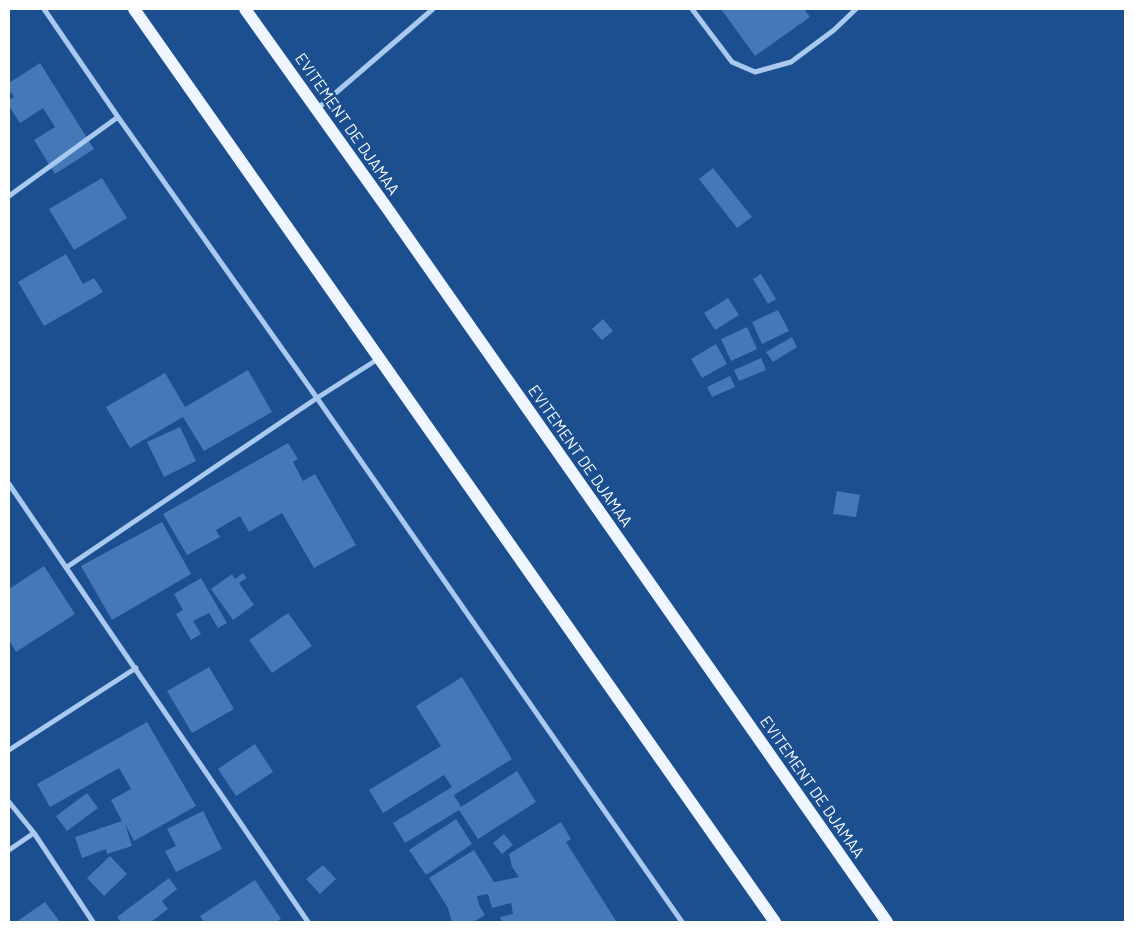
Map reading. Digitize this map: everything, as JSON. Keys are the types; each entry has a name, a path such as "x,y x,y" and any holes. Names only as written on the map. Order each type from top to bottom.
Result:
{"main road":[{"path":"134,9 775,922"},
{"name":"EVITEMENT DE DJAMAA","path":"245,9 886,922"}],"street":[{"path":"44,9 682,922"},
{"path":"317,109 433,9"},
{"path":"692,9 732,62 754,72 791,62 834,30 856,9"},
{"path":"9,196 118,117"},
{"path":"67,568 317,398 380,358"},
{"path":"9,484 308,922"},
{"path":"9,750 136,668"},
{"path":"9,802 34,833 93,922"},
{"path":"9,850 34,833"}],"building":[{"path":"721,9 804,9 810,17 755,56"},
{"path":"40,63 94,149 55,174 34,140 55,127 43,108 20,123 9,106 9,100 14,97 9,89 9,83"},
{"path":"713,168 752,217 737,228 699,179"},
{"path":"102,178 127,218 74,250 49,209"},
{"path":"66,254 83,284 94,278 103,292 44,326 18,282"},
{"path":"761,274 776,299 768,304 753,279"},
{"path":"728,298 739,315 715,330 704,313"},
{"path":"778,310 789,331 762,344 752,322"},
{"path":"603,319 613,331 602,340 592,329"},
{"path":"747,327 757,349 731,361 721,339"},
{"path":"792,337 797,347 773,362 766,352"},
{"path":"716,344 727,364 702,378 691,359"},
{"path":"761,358 766,370 739,381 734,370"},
{"path":"248,370 272,412 204,451 183,417 130,448 106,407 165,373 185,407"},
{"path":"730,376 735,387 712,397 707,387"},
{"path":"180,427 196,461 164,477 147,442"},
{"path":"288,443 298,459 293,462 303,481 315,474 356,545 314,568 282,513 249,532 240,516 216,530 220,537 187,555 163,514"},
{"path":"837,491 860,495 856,517 833,514"},
{"path":"162,522 191,574 112,620 81,566"},
{"path":"44,566 75,614 16,652 9,640 9,589"},
{"path":"243,573 247,578 239,583 254,605 233,620 211,589 232,574 235,579"},
{"path":"201,578 227,623 218,628 209,613 193,621 201,634 191,640 176,614 183,610 174,594"},
{"path":"288,613 312,646 272,673 249,640"},
{"path":"209,667 234,709 192,733 167,691"},
{"path":"462,677 512,759 454,795 461,807 517,771 536,802 478,839 459,810 405,843 393,823 452,787 444,775 383,813 369,790 441,746 416,706"},
{"path":"147,722 196,806 134,841 125,824 132,846 107,854 106,849 82,858 75,837 122,821 111,800 131,789 119,768 50,807 37,784"},
{"path":"255,744 273,772 236,796 218,769"},
{"path":"87,793 98,808 67,831 56,816"},
{"path":"203,811 222,849 176,872 165,851 176,846 167,829"},
{"path":"456,819 472,844 426,875 409,850"},
{"path":"561,822 571,839 566,842 616,921 502,922 500,917 513,914 511,903 492,908 488,894 477,896 479,905 485,915 473,922 452,922 448,908 429,878 474,850 494,882 519,877 512,867 509,854"},
{"path":"504,834 513,845 502,854 493,843"},
{"path":"110,856 127,874 104,896 87,878"},
{"path":"323,865 336,879 320,894 306,879"},
{"path":"169,878 177,889 162,901 168,909 151,922 121,922 117,917"},
{"path":"255,880 281,919 276,922 204,922 200,916"},
{"path":"45,902 60,922 16,922"}]}
